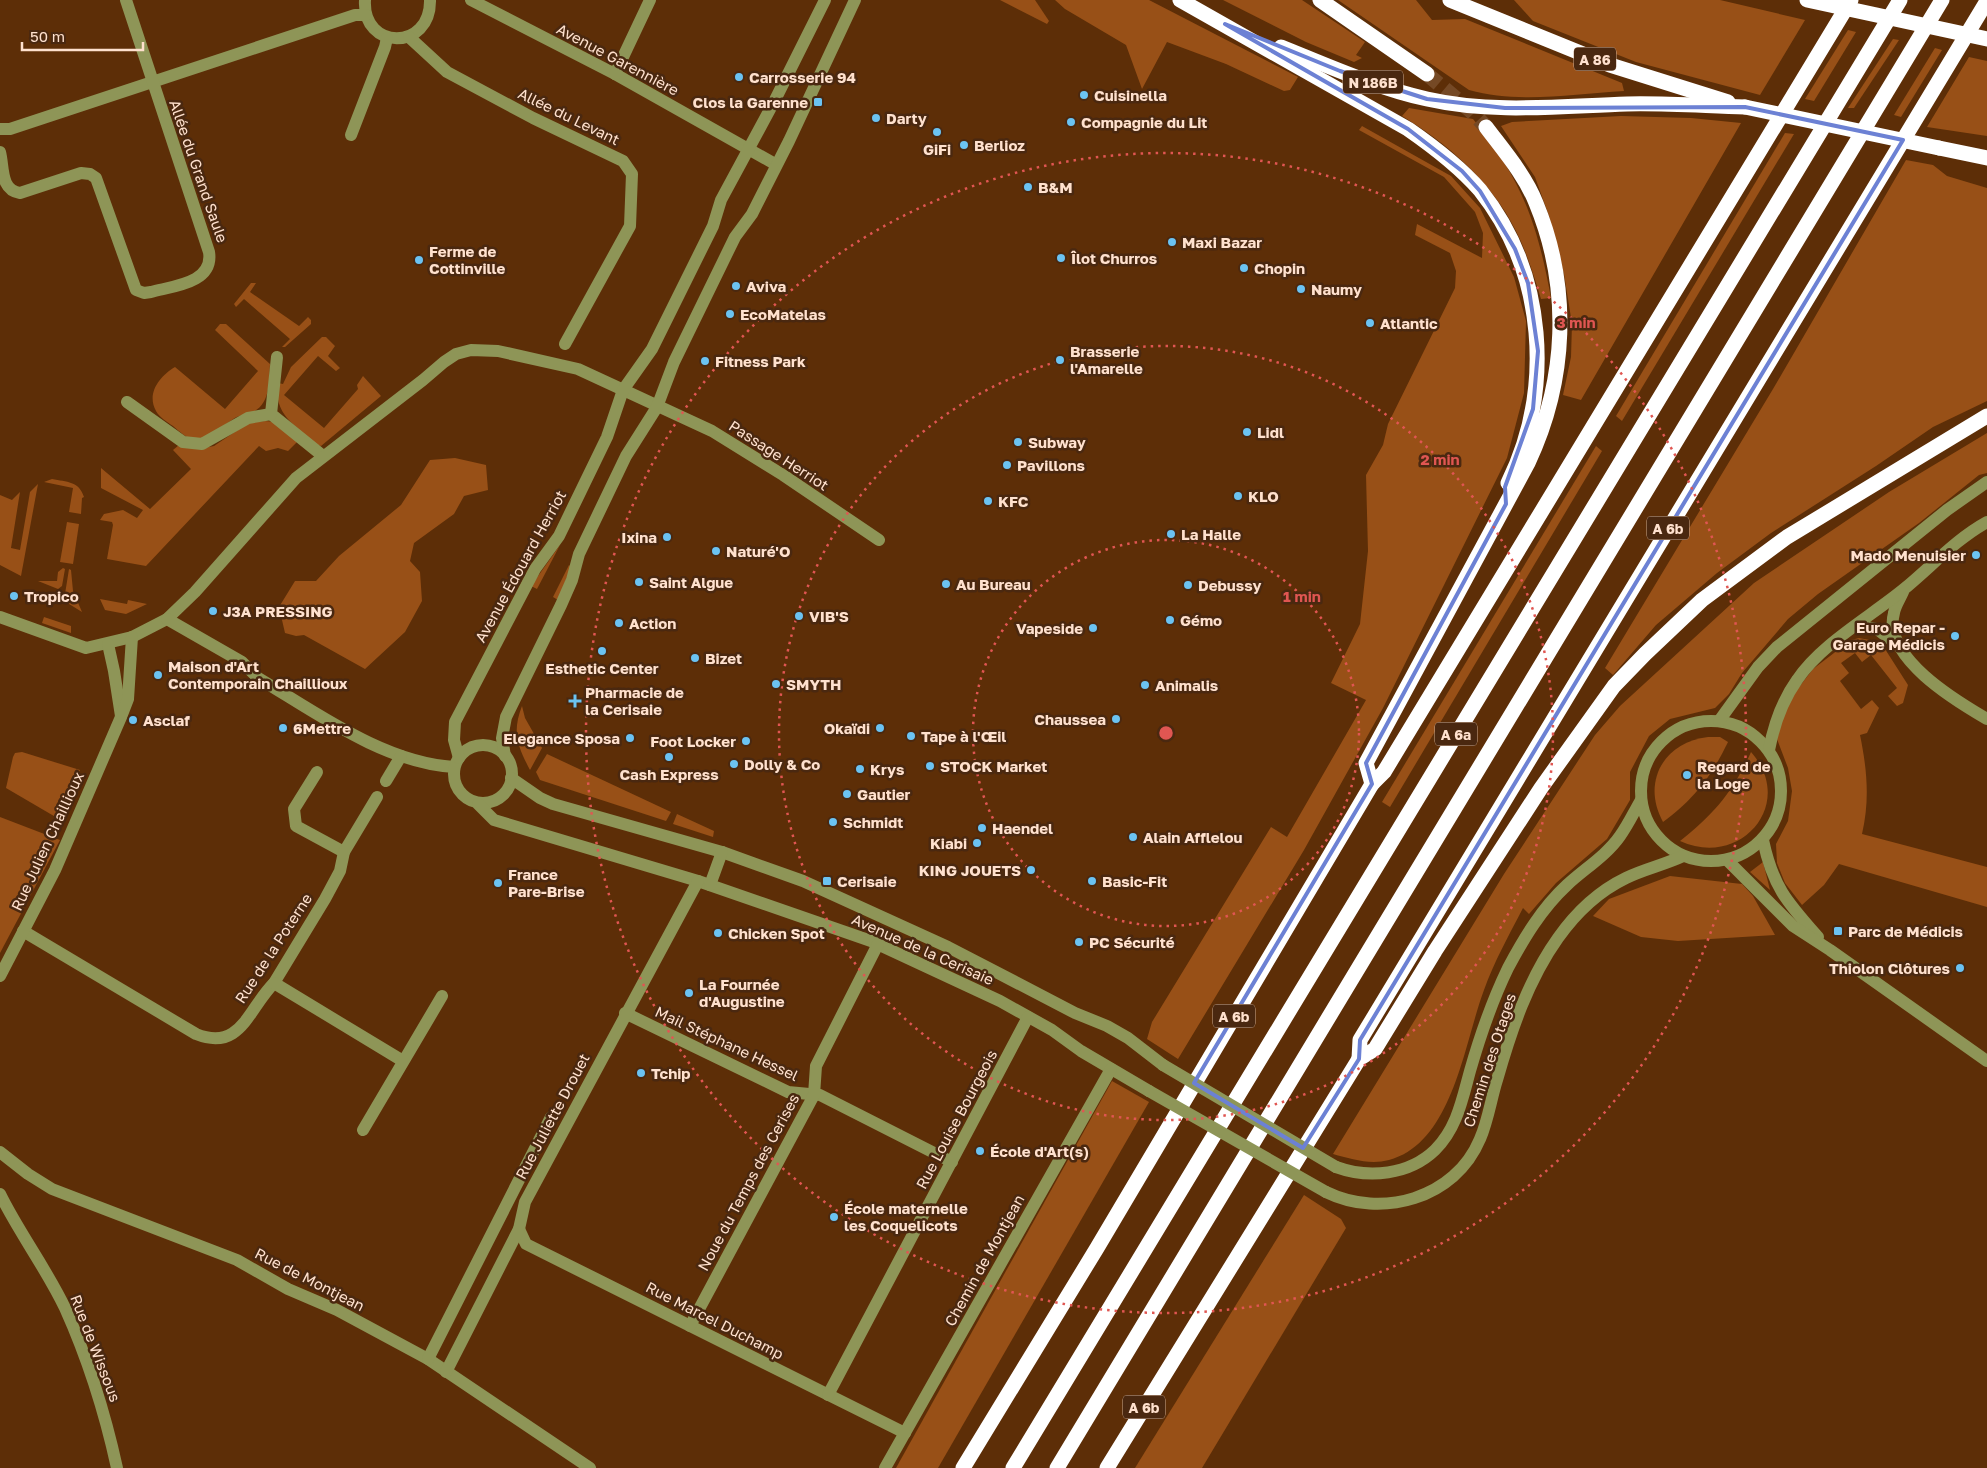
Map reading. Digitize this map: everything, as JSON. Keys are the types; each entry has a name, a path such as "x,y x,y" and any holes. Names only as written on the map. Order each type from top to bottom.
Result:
{"highway":[{"name":"N 186B","path":"1180,0 1225,24 1340,71 1427,99 1505,108 1630,104 1744,107"},
{"path":"1320,0 1427,74"},
{"name":"A 86","path":"1450,0 1610,65 1744,107 1987,158"},
{"path":"1807,0 1987,39"},
{"path":"1828,35 1847,0"},
{"name":"A 6b","path":"962,1468 1097,1248 1372,784 1384,772 1828,35 1851,0"},
{"name":"A 6a","path":"1013,1468 1900,0"},
{"name":"A 6a","path":"1057,1468 1942,0"},
{"name":"A 6b","path":"1107,1468 1359,1059 1360,1040 1987,1"},
{"path":"1225,24 1424,140 1462,171 1480,191 1501,221 1515,249 1528,283 1535,317 1538,351 1533,409 1526,438 1506,487 1506,504"},
{"path":"1372,784 1366,764 1528,463 1549,413 1555,385 1561,316 1558,281 1549,240 1536,201 1515,165 1486,127"},
{"path":"1359,1059 1375,1049 1496,854 1586,723 1614,686 1645,654 1702,600 1787,537 1987,416"}],"street":[{"name":"Allée du Grand Saule","path":"0,152 4,167 2,175 6,184 14,192 20,193 81,173 90,174 96,178 136,290 144,293 151,292 194,280 204,274 208,267 209,252 151,82 126,0"},
{"path":"365,0 366,15 370,25 387,38 409,37 419,31 426,22 430,11 430,0"},
{"name":"Avenue Garennière","path":"471,0 615,74 748,148"},
{"path":"615,74 650,0"},
{"name":"Avenue Édouard Herriot","path":"457,762 454,740 455,722 535,569 559,536 607,437 623,390 652,349 713,226 721,200 825,0"},
{"path":"505,756 502,738 506,717 561,606 572,580 579,554 626,456 657,407 678,353 735,237 752,214 775,164 789,141 855,0"},
{"path":"0,129 10,129 347,18 366,15"},
{"name":"Allée du Levant","path":"409,37 447,72 533,118 623,161 632,174 630,226 565,344"},
{"path":"351,135 386,47 387,38"},
{"path":"748,148 775,164"},
{"path":"0,617 80,647 108,644 132,638 167,619 195,592 296,478 456,354 471,350 498,351 578,369 657,407"},
{"path":"271,414 277,357"},
{"path":"127,402 183,442 202,444 248,418 271,414 323,456"},
{"name":"Passage Herriot","path":"657,407 712,431 879,540"},
{"path":"1719,721 1758,667 1777,647 1954,504 1987,482"},
{"path":"1769,750 1783,702 1797,678 1814,660 1904,589 1965,537 1987,522"},
{"path":"1899,646 1893,614 1904,589"},
{"path":"167,619 242,662 258,678 373,745 401,756 438,766 457,762"},
{"path":"1858,624 1877,629 1899,646 1921,674 1952,699 1987,719"},
{"name":"Rue Julien Chaillioux","path":"0,976 55,870 121,717 128,699 132,638"},
{"path":"108,644 121,717"},
{"path":"1701,721 1719,721 1745,729 1758,738 1769,750 1778,766 1782,784 1781,803 1776,820 1763,840 1745,853 1727,860 1711,862 1682,856 1661,841 1652,829 1641,800 1643,773 1655,748 1668,736 1683,726 1701,721"},
{"path":"480,746 494,747 505,756 511,766 511,778 508,789 500,798 478,804 459,792 454,780 457,762 468,749 480,746"},
{"path":"386,781 401,756"},
{"path":"317,772 294,810 296,826 344,852"},
{"name":"Avenue de la Cerisaie","path":"511,778 540,798 553,804 722,852 789,875 948,947 1075,1013 1118,1032 1163,1064 1336,1168"},
{"name":"Rue de la Poterne","path":"24,931 196,1034 209,1040 224,1038 234,1034 274,983 340,871 344,852 377,796"},
{"name":"Chemin des Otages","path":"1336,1168 1358,1174 1372,1174 1405,1168 1429,1155 1446,1137 1457,1115 1488,1014 1508,968 1540,915 1567,885 1620,837 1641,800"},
{"name":"Avenue de la Cerisaie","path":"478,804 494,820 704,883 878,944 1056,1032 1081,1051 1111,1069 1326,1192"},
{"path":"1763,840 1775,884 1794,911 1830,950"},
{"name":"Rue Juliette Drouet","path":"446,1372 519,1229 525,1202 685,904 704,883 722,852"},
{"name":"Chemin des Otages","path":"1326,1192 1346,1200 1375,1205 1410,1200 1428,1193 1448,1180 1466,1162 1480,1140 1505,1053 1527,994 1558,939 1579,913 1610,887 1627,877 1682,856"},
{"path":"1727,860 1793,926 1987,1061"},
{"name":"Noue du Temps des Cerises","path":"690,1326 814,1095 816,1066 878,944"},
{"path":"274,983 403,1061"},
{"path":"364,1130 442,996"},
{"name":"Mail Stéphane Hessel","path":"625,1014 788,1092 820,1095 952,1162"},
{"name":"Rue Louise Bourgeois","path":"828,1395 1028,1017"},
{"name":"Chemin de Montjean","path":"885,1468 1111,1069"},
{"path":"428,1359 551,1117"},
{"name":"Rue de Montjean","path":"0,1152 28,1174 52,1189 237,1260 288,1289 337,1310 428,1359 590,1468"},
{"name":"Rue de Wissous","path":"0,1194 12,1220 64,1307 101,1406 117,1468"},
{"name":"Rue Marcel Duchamp","path":"519,1229 526,1244 905,1433"}],"highlighted area":[{"path":"1225,24 1340,71 1427,99 1505,108 1745,107 1903,140 1360,1040 1359,1059 1303,1148 1194,1083 1372,784 1366,763 1506,504 1505,487 1533,409 1538,351 1528,283 1515,249 1480,191 1462,171 1408,129"}],"shaded area":[{"path":"1000,0 1035,0 1049,21 1047,24"},
{"path":"1055,0 1149,0 1298,77 1290,90 1284,91 1226,64 1167,42 1142,89 1126,45 1065,9"},
{"path":"1223,0 1302,0 1365,42 1356,55 1362,58 1354,62 1306,42"},
{"path":"1338,0 1416,0 1432,20 1465,19 1622,83 1624,91 1526,97 1488,94 1469,90"},
{"path":"1514,0 1720,0 1805,20 1760,95 1636,62 1533,21"},
{"path":"1848,30 1856,32 1814,101 1805,99"},
{"path":"1893,39 1899,40 1854,108 1848,108"},
{"path":"1935,48 1942,50 1901,117 1894,115"},
{"path":"1969,57 1987,61 1987,136 1927,127"},
{"path":"1409,108 1473,119 1490,141 1516,182 1525,203 1540,247 1551,298 1541,299 1520,239 1494,196 1452,151 1402,116"},
{"path":"1621,116 1691,118 1741,123 1581,400 1563,395 1571,357 1572,324 1564,274 1549,216 1535,177 1501,126 1512,122"},
{"path":"1362,126 1451,176 1480,208 1514,277 1526,321 1524,393 1507,458 1383,708 1304,850 1178,1059 1147,1039 1152,1022 1271,827 1287,837 1366,700 1331,683 1360,624 1368,551 1366,475 1383,445 1388,424 1455,288 1456,271 1450,253 1415,235 1417,224 1482,258 1483,233 1475,212 1444,177 1359,130"},
{"path":"1785,133 1794,134 1622,421 1616,416"},
{"path":"1906,160 1933,165 1947,176 1987,188 1987,401 1933,427 1771,533 1717,573 1656,625 1613,675 1605,668 1773,389"},
{"path":"251,283 256,283 250,292 299,326 308,317 311,320 311,324 285,347 282,347 290,339 244,299 236,307 234,304"},
{"path":"220,324 226,324 270,364 268,391 259,408 234,418 215,433 205,438 195,440 183,434 157,413 153,404 154,392 164,375 175,367 225,409 258,371 215,330"},
{"path":"322,337 326,337 335,346 328,356 340,368 336,371 318,356 284,395 324,428 358,389 357,385 363,376 381,396 321,446 315,444 287,418 282,411 277,394 278,383 283,384 291,367"},
{"path":"277,422 297,442 288,451 278,448 266,451 259,446 146,566 107,559 113,525 112,522 100,520 104,514 123,510 137,518 143,510 101,488 101,468 150,509 191,469 173,450 179,445 204,448 214,446 248,423"},
{"path":"1987,433 1987,473 1979,475 1919,523 1818,594 1788,619 1742,673 1729,694 1715,708 1670,719 1649,736 1630,772 1630,800 1607,839 1556,883 1529,914 1523,908 1488,980 1453,1088 1442,1113 1428,1134 1411,1150 1389,1160 1368,1162 1333,1154 1504,874 1595,735 1620,706 1754,583 1889,492"},
{"path":"1596,446 1602,451 1390,807 1382,802"},
{"path":"455,458 486,465 488,490 464,496 454,514 414,543 410,561 420,572 422,601 405,632 365,669 304,635 296,636 285,633 279,607 295,581 316,581 339,556 401,505 430,460"},
{"path":"52,479 72,483 79,488 84,497 82,498 81,514 69,512 73,488 44,482"},
{"path":"38,484 21,576 0,565 0,495 12,500 20,492 11,548 20,550 30,492"},
{"path":"67,522 79,524 73,564 60,562"},
{"path":"560,545 537,589 531,586"},
{"path":"569,565 571,567 558,600 553,597"},
{"path":"63,568 65,569 62,586 58,589 38,581 57,581 58,572"},
{"path":"69,569 71,570 73,591 82,612 53,594 54,592 65,594"},
{"path":"100,599 127,604 128,600 147,604 126,614 105,610"},
{"path":"44,617 71,626 71,633 42,623"},
{"path":"1859,638 1875,641 1885,649 1908,685 1903,703 1897,706 1888,696 1897,688 1871,655 1862,662 1855,653 1841,663 1849,673 1840,681 1861,709 1872,700 1879,708 1867,733 1860,735 1867,784 1862,834 1987,867 1987,907 1839,864 1824,885 1802,905 1785,883 1777,863 1776,844 1788,821 1792,791 1788,768 1777,739 1786,704 1813,669 1851,640"},
{"path":"522,706 525,718 542,748 530,770 517,738 517,723"},
{"path":"1720,737 1728,742 1701,786 1663,822 1657,807 1655,793 1656,779 1661,766 1679,747 1693,740"},
{"path":"22,752 80,770 59,819 6,788 13,757 15,753"},
{"path":"1751,752 1764,772 1768,792 1765,810 1755,827 1741,839 1723,846 1702,847 1680,841 1713,812 1730,791"},
{"path":"547,754 671,812 666,821 540,780 536,772"},
{"path":"677,814 714,831 713,837 673,824"},
{"path":"0,817 60,840 0,953"},
{"path":"1763,862 1770,890 1750,872"},
{"path":"1670,876 1742,884 1753,896 1775,935 1678,941 1641,937 1593,916 1609,899"},
{"path":"1112,1081 1149,1102 938,1468 896,1468"},
{"path":"1304,1195 1341,1219 1346,1228 1202,1468 1135,1468"}],"tunnel":[{"path":"1427,74 1471,111 1486,127"}],"place":[{"name":"Carrosserie 94","path":"739,77"},
{"name":"Cuisinella","path":"1084,95"},
{"name":"Clos la Garenne","path":"818,102"},
{"name":"Darty","path":"876,118"},
{"name":"Compagnie du Lit","path":"1071,122"},
{"name":"GiFi","path":"937,132"},
{"name":"Berlioz","path":"964,145"},
{"name":"B&M","path":"1028,187"},
{"name":"Maxi Bazar","path":"1172,242"},
{"name":"Îlot Churros","path":"1061,258"},
{"name":"Ferme de Cottinville","path":"419,260"},
{"name":"Chopin","path":"1244,268"},
{"name":"Aviva","path":"736,286"},
{"name":"Naumy","path":"1301,289"},
{"name":"EcoMatelas","path":"730,314"},
{"name":"Atlantic","path":"1370,323"},
{"name":"Brasserie l'Amarelle","path":"1060,360"},
{"name":"Fitness Park","path":"705,361"},
{"name":"Lidl","path":"1247,432"},
{"name":"Subway","path":"1018,442"},
{"name":"Pavillons","path":"1007,465"},
{"name":"KLO","path":"1238,496"},
{"name":"KFC","path":"988,501"},
{"name":"La Halle","path":"1171,534"},
{"name":"Ixina","path":"667,537"},
{"name":"Naturé'O","path":"716,551"},
{"name":"Mado Menuisier","path":"1976,555"},
{"name":"Saint Algue","path":"639,582"},
{"name":"Au Bureau","path":"946,584"},
{"name":"Debussy","path":"1188,585"},
{"name":"Tropico","path":"14,596"},
{"name":"J3A PRESSING","path":"213,611"},
{"name":"VIB'S","path":"799,616"},
{"name":"Gémo","path":"1170,620"},
{"name":"Action","path":"619,623"},
{"name":"Vapeside","path":"1093,628"},
{"name":"Euro Repar - Garage Médicis","path":"1955,636"},
{"name":"Esthetic Center","path":"602,651"},
{"name":"Bizet","path":"695,658"},
{"name":"Maison d'Art Contemporain Chaillioux","path":"158,675"},
{"name":"SMYTH","path":"776,684"},
{"name":"Animalis","path":"1145,685"},
{"name":"Pharmacie de la Cerisaie","path":"575,701"},
{"name":"Chaussea","path":"1116,719"},
{"name":"Asclaf","path":"133,720"},
{"name":"6Mettre","path":"283,728"},
{"name":"Okaïdi","path":"880,728"},
{"name":"Tape à l'Œil","path":"911,736"},
{"name":"Elegance Sposa","path":"630,738"},
{"name":"Foot Locker","path":"746,741"},
{"name":"Cash Express","path":"669,757"},
{"name":"Dolly & Co","path":"734,764"},
{"name":"STOCK Market","path":"930,766"},
{"name":"Krys","path":"860,769"},
{"name":"Regard de la Loge","path":"1687,775"},
{"name":"Gautier","path":"847,794"},
{"name":"Schmidt","path":"833,822"},
{"name":"Haendel","path":"982,828"},
{"name":"Alain Afflelou","path":"1133,837"},
{"name":"Kiabi","path":"977,843"},
{"name":"KING JOUETS","path":"1031,870"},
{"name":"Cerisaie","path":"827,881"},
{"name":"Basic-Fit","path":"1092,881"},
{"name":"France Pare-Brise","path":"498,883"},
{"name":"Parc de Médicis","path":"1838,931"},
{"name":"Chicken Spot","path":"718,933"},
{"name":"PC Sécurité","path":"1079,942"},
{"name":"Thiolon Clôtures","path":"1960,968"},
{"name":"La Fournée d'Augustine","path":"689,993"},
{"name":"Tchip","path":"641,1073"},
{"name":"École d'Art(s)","path":"980,1151"},
{"name":"École maternelle les Coquelicots","path":"834,1217"}]}
